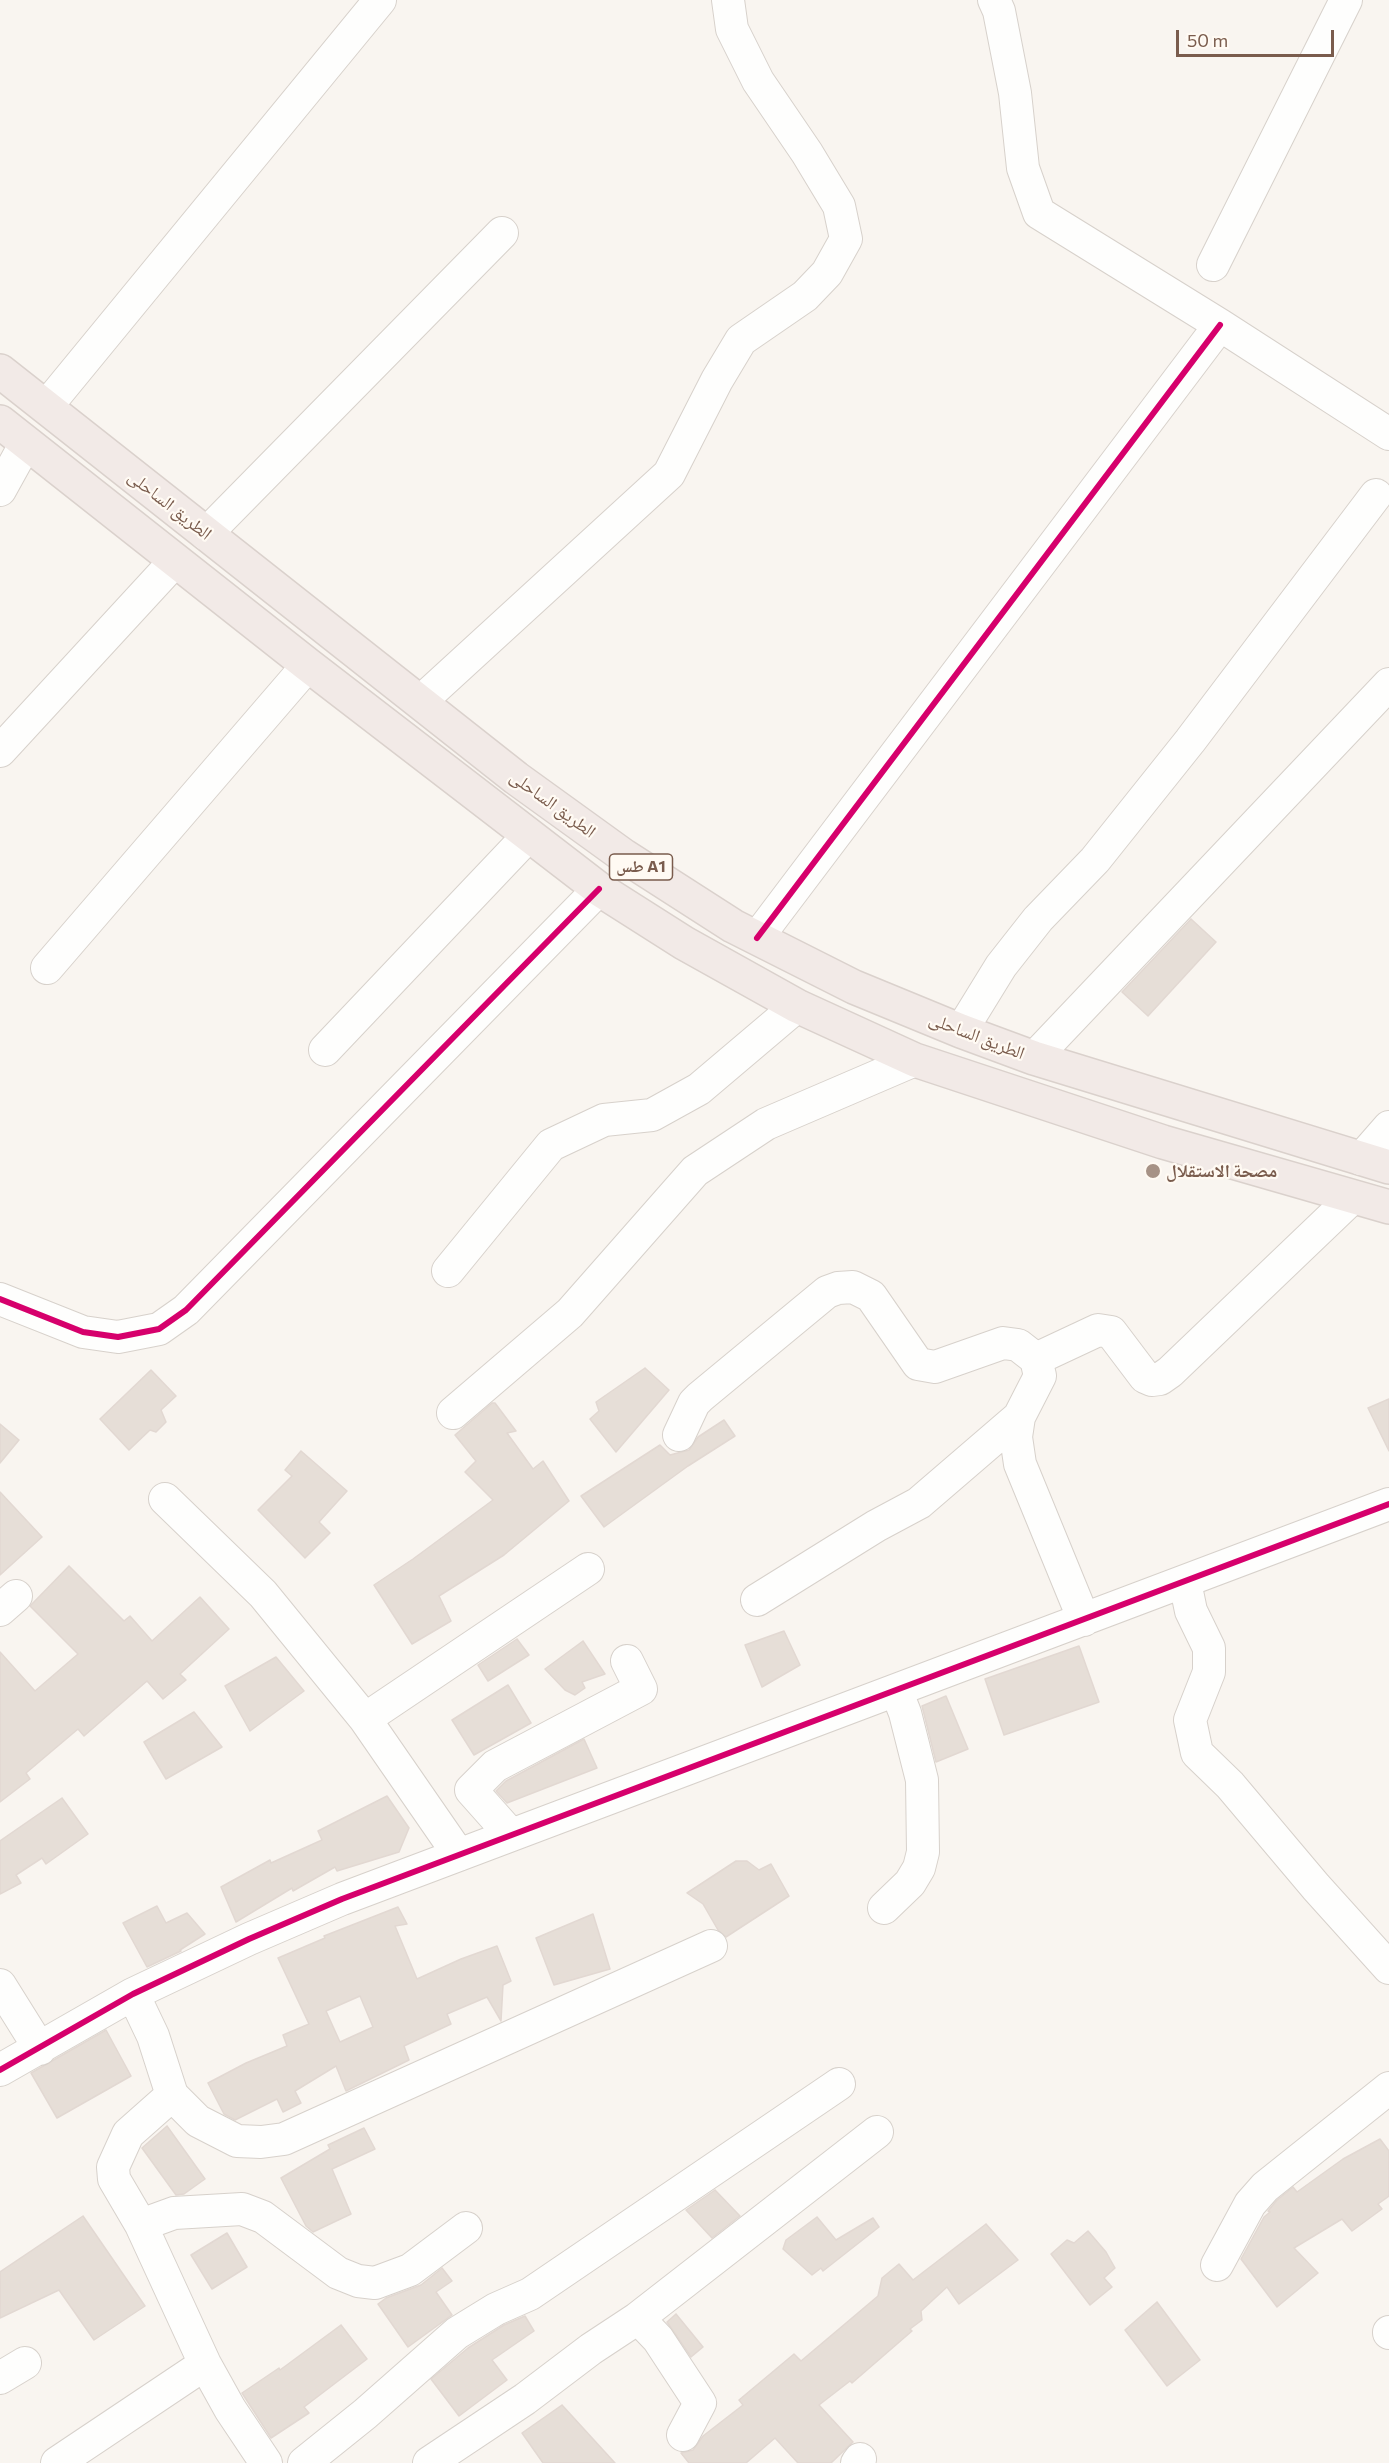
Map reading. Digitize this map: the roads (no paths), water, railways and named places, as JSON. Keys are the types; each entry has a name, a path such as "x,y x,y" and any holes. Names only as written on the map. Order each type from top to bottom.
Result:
{"highway":[{"name":"الطريق الساحلى","path":"0,371 516,778 624,856 733,926 854,987 1034,1058 1375,1163"},
{"name":"الطريق الساحلى","path":"0,422 308,665 599,888 684,942 797,1006 915,1060 1163,1142 1389,1208"}],"street":[{"path":"46,408 380,0"},
{"path":"420,702 669,474 717,380 741,340 805,296 827,273 846,239 839,206 807,153 758,81 732,29 728,0"},
{"path":"994,0 999,11 1015,93 1023,168 1039,213 1220,325 1389,434"},
{"path":"1213,265 1347,0"},
{"path":"206,534 502,233"},
{"path":"757,938 1220,325"},
{"path":"0,490 26,443"},
{"path":"961,1031 1001,966 1038,919 1095,860 1190,741 1376,495"},
{"path":"0,752 175,561"},
{"path":"47,968 308,665"},
{"path":"1034,1058 1389,684"},
{"path":"325,1050 529,835"},
{"path":"0,1299 83,1332 118,1337 159,1329 186,1310 599,888"},
{"path":"448,1271 551,1145 604,1120 652,1115 699,1089 797,1006"},
{"path":"453,1413 570,1313 695,1171 766,1124 915,1060"},
{"path":"1375,1163 1389,1127"},
{"path":"1036,1359 1098,1330 1111,1332 1145,1377 1152,1380 1160,1379 1353,1197"},
{"path":"679,1435 694,1403 700,1397 827,1292 838,1288 853,1287 872,1296 918,1364 934,1367 1003,1343 1018,1345 1036,1359 1040,1376 1019,1417 1016,1437 1020,1464 1084,1620"},
{"path":"757,1600 876,1526 919,1503 1019,1417"},
{"path":"165,1499 263,1594 365,1719 459,1855"},
{"path":"0,2070 134,1994 249,1939 342,1899 1389,1504"},
{"path":"365,1719 588,1569"},
{"path":"1185,1582 1191,1611 1209,1648 1209,1672 1190,1720 1197,1753 1230,1785 1316,1887 1389,1968"},
{"path":"510,1836 471,1790 495,1766 641,1689 627,1661"},
{"path":"884,1908 910,1883 919,1868 923,1852 922,1780 905,1713 896,1690"},
{"path":"134,1994 153,2036 172,2095 198,2121 237,2141 261,2142 284,2139 711,1946"},
{"path":"0,1985 40,2049"},
{"path":"304,2463 365,2414 457,2333 496,2309 530,2294 839,2084"},
{"path":"1217,2265 1250,2204 1264,2187 1389,2088"},
{"path":"172,2095 128,2134 113,2167 114,2179 141,2225 205,2364 230,2409 266,2463"},
{"path":"429,2463 638,2318 877,2132"},
{"path":"141,2225 174,2213 242,2209 263,2217 338,2273 358,2281 375,2283 410,2270 466,2228"},
{"path":"638,2318 657,2339 700,2403 682,2435"},
{"path":"57,2463 205,2364"}],"place":[{"name":"مصحة الاستقلال","path":"1153,1171"}]}
